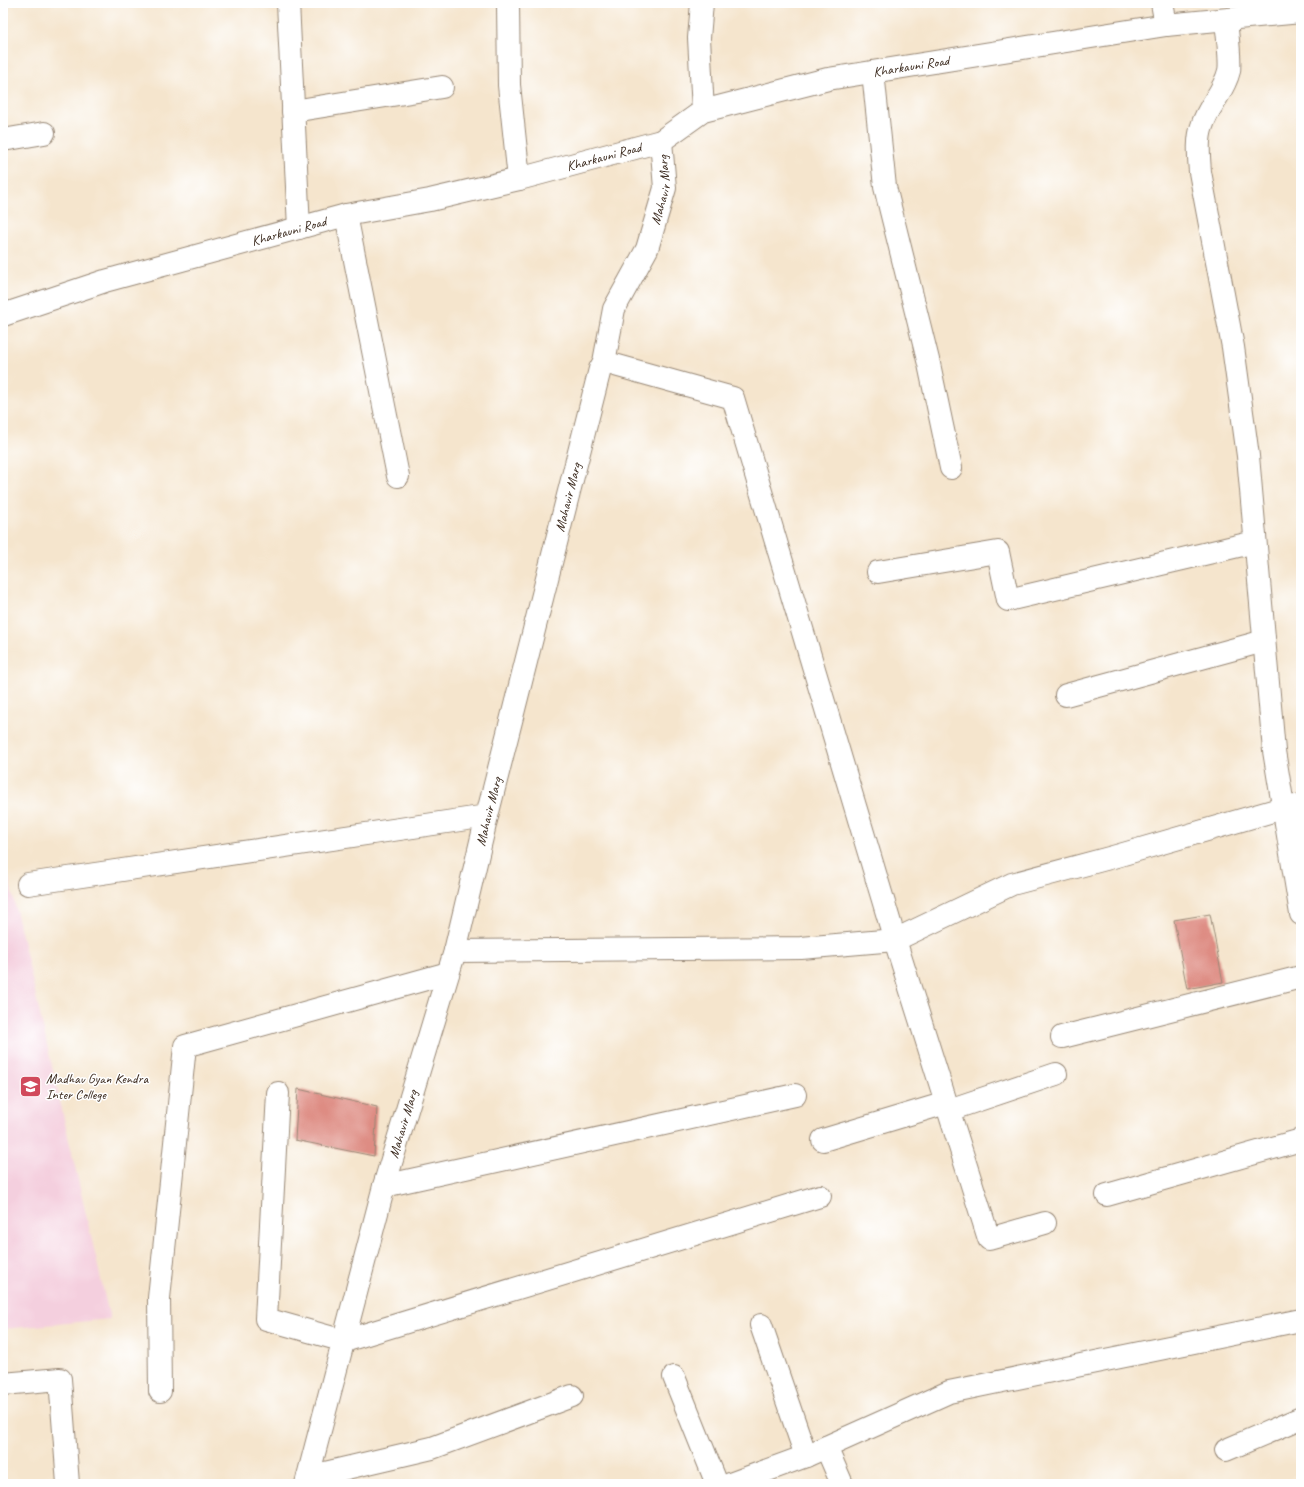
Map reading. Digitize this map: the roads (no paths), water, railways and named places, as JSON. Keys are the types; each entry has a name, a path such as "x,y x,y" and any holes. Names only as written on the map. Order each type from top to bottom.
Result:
{"street":[{"path":"288,3 299,228"},
{"path":"508,3 509,84 520,179"},
{"path":"702,3 699,38 703,111"},
{"path":"1162,3 1166,25"},
{"name":"Kharkauni Road","path":"3,315 105,281 346,215 430,200 520,179 661,141 703,111 828,79 1166,25 1301,12"},
{"path":"1226,20 1230,70 1224,88 1213,104 1202,126 1199,143 1200,172 1233,347 1248,456 1274,751 1292,806 1301,914"},
{"path":"873,72 885,187 929,364 952,468"},
{"path":"293,111 442,87"},
{"path":"3,140 44,133"},
{"name":"Mahavir Marg","path":"307,1481 384,1186 455,951 487,816 600,369 604,362 614,309 647,249 664,188 661,141"},
{"path":"346,215 398,476"},
{"path":"604,362 733,398 895,940 989,1239 1045,1223"},
{"path":"878,572 998,552 1008,600 1256,542"},
{"path":"1066,695 1264,640"},
{"path":"455,951 801,948 895,940 1012,884 1292,806"},
{"path":"28,884 487,816"},
{"path":"160,1391 159,1298 184,1046 448,973"},
{"path":"1062,1037 1301,977"},
{"path":"823,1140 948,1107 1056,1074"},
{"path":"278,1093 266,1320 344,1341 820,1196"},
{"path":"384,1186 795,1095"},
{"path":"1107,1195 1301,1140"},
{"path":"730,1484 806,1456 949,1392 1301,1320"},
{"path":"761,1325 806,1456"},
{"path":"674,1377 717,1484"},
{"path":"3,1384 60,1379 68,1484"},
{"path":"307,1481 432,1448 572,1396"},
{"path":"1226,1450 1301,1418"},
{"path":"826,1447 842,1484"}],"place":[{"name":"Madhav Gyan Kendra Inter College","path":"30,1086"}]}
